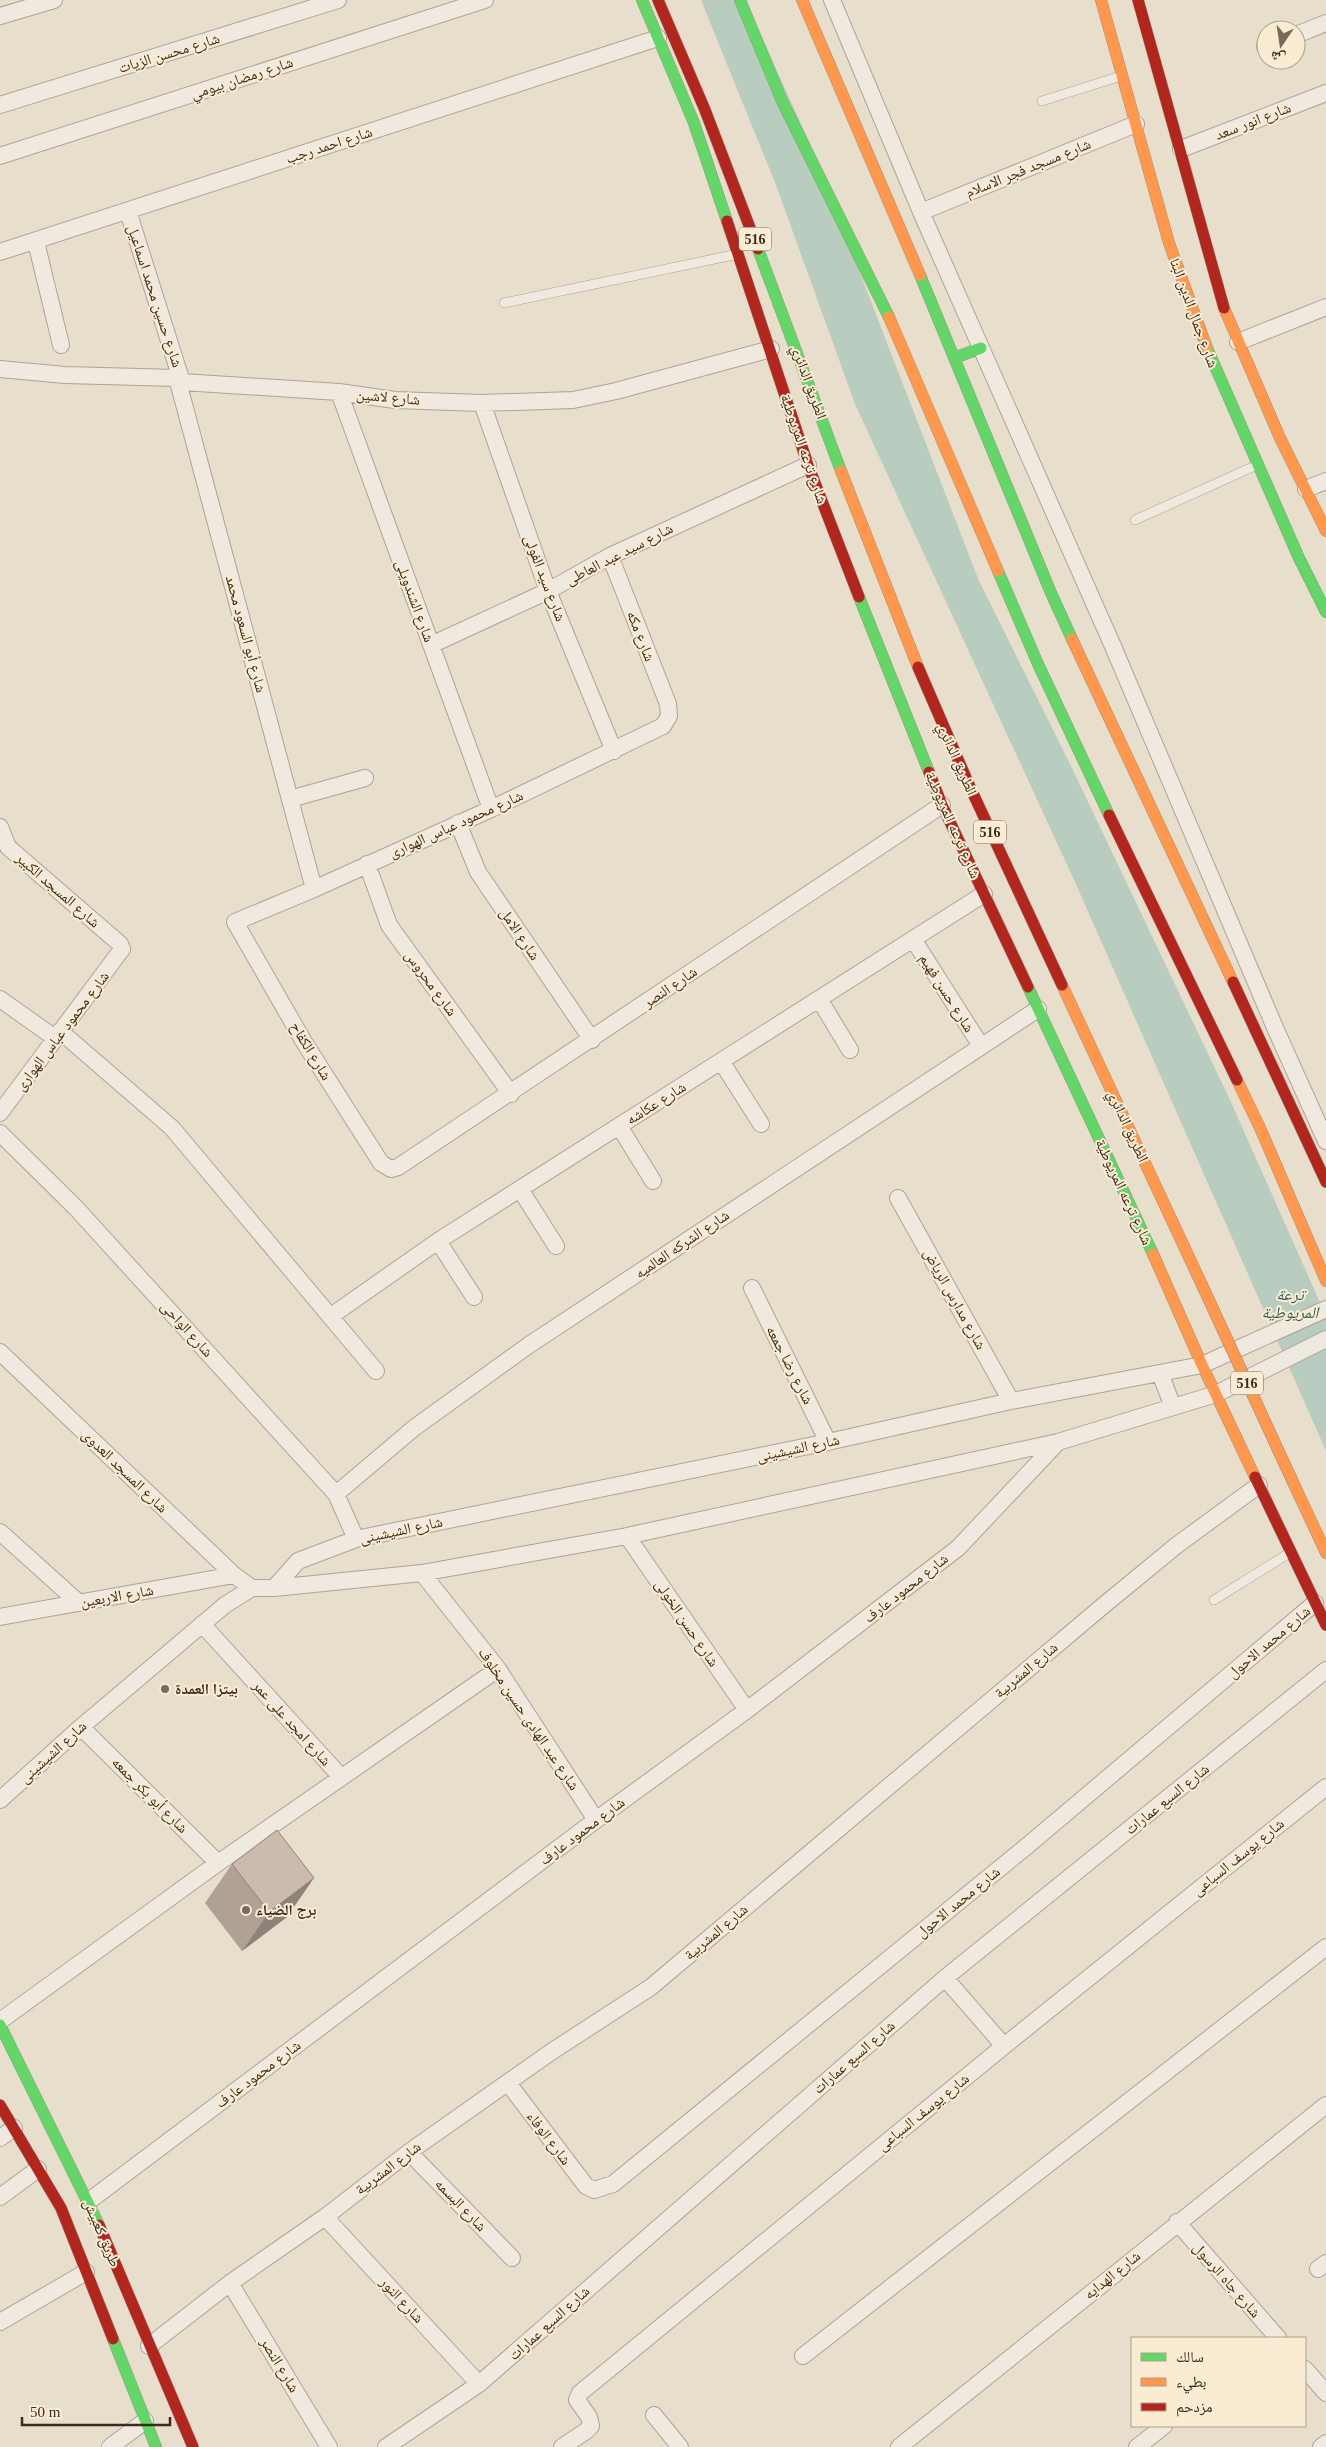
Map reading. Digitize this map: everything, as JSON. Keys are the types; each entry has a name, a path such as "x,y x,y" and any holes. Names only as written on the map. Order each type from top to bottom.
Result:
{"main road":[{"name":"شارع ترعه المريوطية","path":"642,0 694,123 771,349 808,465 871,630 942,805 1146,1238 1202,1366 1223,1391 1259,1485 1326,1625"},
{"name":"الطريق الدائري","path":"658,0 705,110 908,645 970,787 1326,1553"},
{"path":"740,0 782,101 897,334 1038,664 1176,957 1261,1130 1326,1281"},
{"path":"802,0 954,358 1051,593 1326,1182"},
{"name":"شارع جمال الدين البنا","path":"1101,0 1169,243 1192,312 1298,558 1326,612"},
{"name":"شارع جمال الدين البنا","path":"1138,0 1223,305 1290,460 1326,531"},
{"path":"954,358 981,348"},
{"name":"طريق كعبيش","path":"0,2025 89,2201 193,2447"},
{"name":"طريق كعبيش","path":"0,2105 62,2208 156,2447"}],"street":[{"path":"0,16 54,0"},
{"name":"شارع محسن الزيات","path":"0,105 338,0"},
{"name":"شارع رمضان بيومي","path":"0,156 485,0"},
{"path":"832,0 921,212 1112,644 1276,1030 1321,1118 1326,1141"},
{"path":"1306,31 1326,23"},
{"name":"شارع احمد رجب","path":"0,252 36,242 658,38"},
{"name":"شارع انور سعد","path":"1181,149 1326,93"},
{"name":"شارع مسجد فجر الاسلام","path":"921,212 1136,124"},
{"name":"شارع حسين محمد اسماعيل","path":"128,211 180,380"},
{"path":"36,242 62,345"},
{"path":"1238,342 1326,307"},
{"name":"شارع لاشين","path":"0,369 65,375 180,380 339,392 394,400 482,403 573,400 616,391 771,349"},
{"name":"شارع أبو السعود محمد","path":"180,380 314,889"},
{"name":"شارع الشندويلى","path":"339,392 490,809"},
{"name":"شارع سيد الفولى","path":"482,403 548,591 614,751"},
{"name":"شارع سيد عبد العاطى","path":"431,644 548,591 610,556 808,465"},
{"path":"1306,489 1326,481"},
{"name":"شارع مكه","path":"610,556 668,704 670,716"},
{"name":"شارع محمود عباس الهوارى","path":"235,922 314,889 614,751 664,726 670,716"},
{"path":"290,799 365,778"},
{"name":"شارع النصر","path":"398,1167 511,1094 942,805"},
{"name":"شارع الامل","path":"458,823 478,872 592,1040"},
{"name":"شارع المسجد الكبير","path":"0,827 4,844 120,944 122,949"},
{"name":"شارع محروس","path":"367,864 389,925 511,1094"},
{"name":"شارع عكاشه","path":"331,1316 438,1241 984,894"},
{"name":"شارع الكفاح","path":"235,922 304,1042 378,1158 386,1166 391,1168 398,1167"},
{"name":"شارع حسن فهيم","path":"913,939 981,1046"},
{"name":"شارع محمود عباس الهوارى","path":"0,1113 121,953 122,949"},
{"path":"0,999 58,1035 167,1122 376,1371"},
{"path":"818,999 850,1050"},
{"name":"شارع الشركه العالميه","path":"336,1494 414,1428 529,1345 1038,1009"},
{"path":"721,1061 761,1124"},
{"path":"618,1126 653,1181"},
{"name":"شارع الواحى","path":"0,1133 76,1208 336,1494 356,1539"},
{"path":"520,1189 556,1246"},
{"name":"شارع مدارس الرياض","path":"898,1198 1011,1401"},
{"path":"438,1241 474,1297"},
{"name":"شارع رضا جمعه","path":"752,1288 828,1442"},
{"name":"شارع الشيشينى","path":"274,1588 298,1561 356,1539 828,1442 1011,1401 1202,1366 1326,1309"},
{"path":"252,1588 274,1588 422,1573 628,1536 1058,1442 1223,1391 1326,1339"},
{"name":"شارع المسجد العدوى","path":"0,1352 234,1575 252,1588"},
{"path":"1160,1373 1173,1407"},
{"name":"شارع محمود عارف","path":"89,2201 596,1820 747,1710 958,1548 1058,1442"},
{"name":"شارع المشربية","path":"149,2346 230,2283 325,2217 409,2152 650,1987 1104,1604 1177,1545 1259,1485"},
{"path":"0,1532 79,1603"},
{"name":"شارع حسن الخولى","path":"628,1536 747,1710"},
{"name":"شارع عبد الهادى حسين مخلوف","path":"422,1573 498,1669 596,1820"},
{"name":"شارع الاربعين","path":"0,1617 234,1575"},
{"name":"شارع الشيشينى","path":"0,1800 81,1727 202,1624 225,1605 252,1588"},
{"name":"شارع محمد الاحول","path":"594,2190 613,2184 628,2172 1027,1846 1316,1602"},
{"name":"شارع امجد على عمر","path":"202,1624 341,1777"},
{"path":"0,2021 218,1863 498,1669"},
{"name":"شارع السبع عمارات","path":"386,2447 479,2384 945,1978 1326,1670"},
{"name":"شارع أبو بكر جمعه","path":"81,1727 218,1863"},
{"name":"شارع يوسف السباعى","path":"562,2447 586,2432 591,2426 589,2418 577,2400 580,2393 1004,2046 1326,1787"},
{"path":"803,2356 1326,1947"},
{"path":"945,1978 1004,2046"},
{"name":"شارع الوفاء","path":"508,2083 580,2180 594,2190"},
{"name":"شارع الهدايه","path":"899,2447 1177,2222 1326,2105"},
{"path":"0,2138 14,2128"},
{"name":"شارع البسمه","path":"409,2152 512,2258"},
{"path":"0,2197 38,2169"},
{"name":"شارع النور","path":"325,2217 479,2384"},
{"name":"شارع جاه الرسول","path":"1177,2222 1276,2337"},
{"path":"0,2322 86,2272"},
{"name":"شارع النصر","path":"230,2283 329,2447"},
{"path":"1306,2370 1326,2393"},
{"path":"654,2415 680,2447"},
{"path":"110,2447 146,2421"},
{"path":"1136,2447 1163,2427"},
{"path":"1321,2447 1326,2443"}],"lane":[{"path":"1042,101 1122,76"},
{"path":"504,303 738,254"},
{"path":"1135,520 1258,465"},
{"path":"1214,1600 1291,1552"}],"water":[{"name":"ترعة المريوطية","path":"701,0 745,0 811,146 979,581 1070,764 1230,1100 1326,1316 1326,1451 1075,882 855,404 776,185"}],"building":[{"path":"277,1830 314,1878 269,1912 232,1864"}],"traffic: fast":[{"path":"642,0 694,123 727,221"},
{"path":"740,0 782,101 889,317"},
{"path":"758,249 841,471"},
{"path":"920,275 1051,593 1072,639"},
{"path":"954,358 981,348"},
{"path":"1207,348 1299,558 1326,612"},
{"path":"998,571 1038,664 1109,815"},
{"path":"859,597 929,772"},
{"path":"1028,987 1153,1254"},
{"path":"0,2025 99,2225"},
{"path":"113,2339 156,2447"}],"traffic: slow":[{"path":"802,0 920,275"},
{"path":"1101,0 1169,243 1207,348"},
{"path":"1224,308 1280,438 1326,531"},
{"path":"889,317 998,571"},
{"path":"841,471 918,667"},
{"path":"1072,639 1233,982"},
{"path":"1062,985 1202,1285"},
{"path":"1237,1080 1261,1130 1326,1281"},
{"path":"1153,1254 1202,1365 1255,1477"},
{"path":"1202,1285 1292,1480"},
{"path":"1292,1480 1326,1553"}],"traffic: jam":[{"path":"658,0 705,110 758,249"},
{"path":"1138,0 1224,308"},
{"path":"727,221 808,465 859,597"},
{"path":"918,667 970,787 1062,985"},
{"path":"929,772 942,805 1028,987"},
{"path":"1109,815 1237,1080"},
{"path":"1233,982 1326,1182"},
{"path":"1255,1477 1326,1625"},
{"path":"0,2105 61,2208 113,2339"},
{"path":"99,2225 193,2447"}],"place":[{"name":"بيتزا العمدة","path":"165,1689"},
{"name":"برج الضياء","path":"246,1910"}]}
